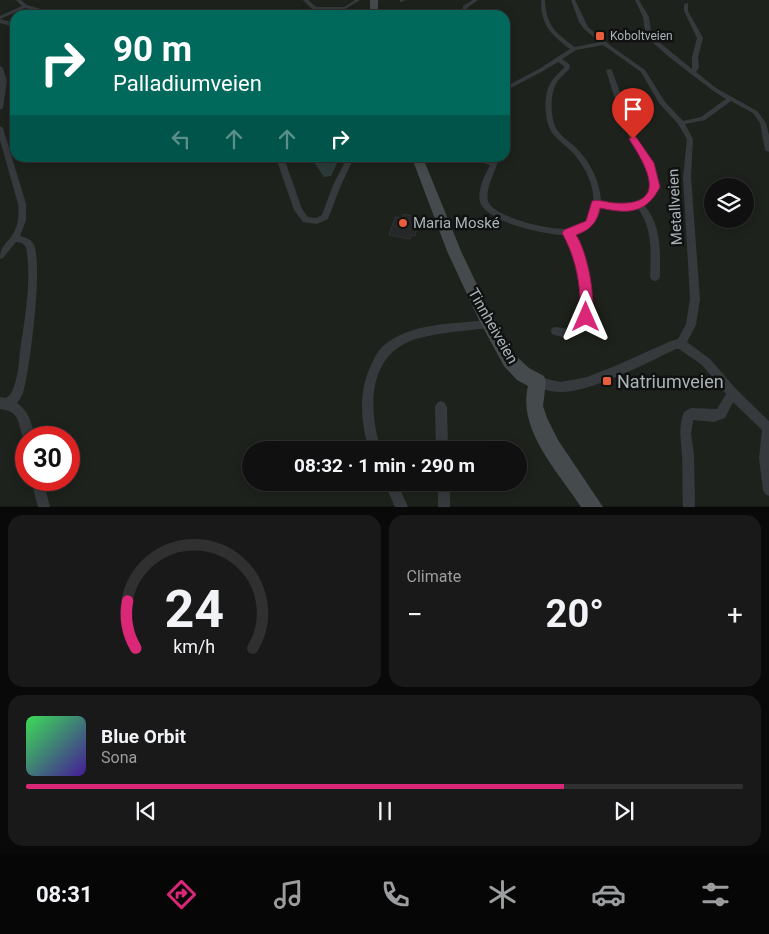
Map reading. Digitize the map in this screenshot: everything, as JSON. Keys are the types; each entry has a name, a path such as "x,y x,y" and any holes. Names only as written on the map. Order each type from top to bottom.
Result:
{"street":[{"path":"18,0 25,6 39,10"},
{"path":"333,10 351,6 358,0"},
{"path":"464,10 465,7 476,0"},
{"path":"543,0 544,14 549,29 574,49"},
{"name":"Metallveien","path":"573,0 582,22 604,43 643,71 662,103 681,123 688,134 691,144 687,176 696,289 691,325 681,344"},
{"path":"637,0 646,17 648,31 652,39 675,60 730,100 745,105 758,115 764,128 769,150"},
{"path":"686,4 686,11 700,38 695,57 696,68 693,72"},
{"path":"18,10 25,6"},
{"path":"0,20 10,24"},
{"path":"0,27 7,23"},
{"path":"510,86 574,49 604,43"},
{"path":"494,162 483,191 484,203 499,218 568,233 590,223 596,203 596,191 592,176 578,153 554,130 551,121 552,87 567,68 567,65 557,60"},
{"path":"0,68 4,82 0,108"},
{"path":"596,203 615,207 640,205 653,192 655,187 650,163 631,133 621,110 609,70"},
{"path":"681,123 703,119 730,100"},
{"path":"0,128 24,216 20,230 0,256"},
{"path":"281,162 298,210 306,220 317,221 325,217 337,185 349,162"},
{"name":"Tinnheiveien","path":"419,162 461,266 489,324 510,361 523,374 538,382"},
{"path":"640,205 653,226 655,276"},
{"path":"556,331 567,334 579,330 586,317 586,298 582,270 574,242 568,233"},
{"path":"14,238 30,245 34,261 29,327 21,377 16,396 4,403 23,414 26,426"},
{"path":"373,441 368,420 368,395 374,366 387,348 403,338 420,334 489,324"},
{"path":"593,506 550,442 538,419 534,407 538,382 557,386 569,386 592,379 675,344 681,344 701,358 732,393 769,429 765,451 769,490"},
{"path":"689,506 688,454 685,434 688,416 691,414 714,416 721,414 732,393"},
{"path":"441,407 442,441"},
{"path":"40,491 44,506"},
{"path":"394,491 402,506"},
{"path":"444,491 444,506"}],"shaded area":[{"path":"0,0 769,0 769,506 0,506"},
{"path":"314,162 338,162 331,176 324,177"}],"building":[{"name":"Maria Moské","path":"403,214 416,217 414,227 417,228 415,236 411,235 410,239 389,235 395,217 402,218"}],"place":[{"name":"Koboltveien","path":"600,36"},
{"name":"Maria Moské","path":"403,223"},
{"name":"Natriumveien","path":"607,381"}],"route":[{"path":"586,317 586,298 582,270 574,242 568,233 584,228 590,223 595,212 596,203 606,206 629,207 640,205 650,197 655,187 654,176 650,163 633,139"}]}
